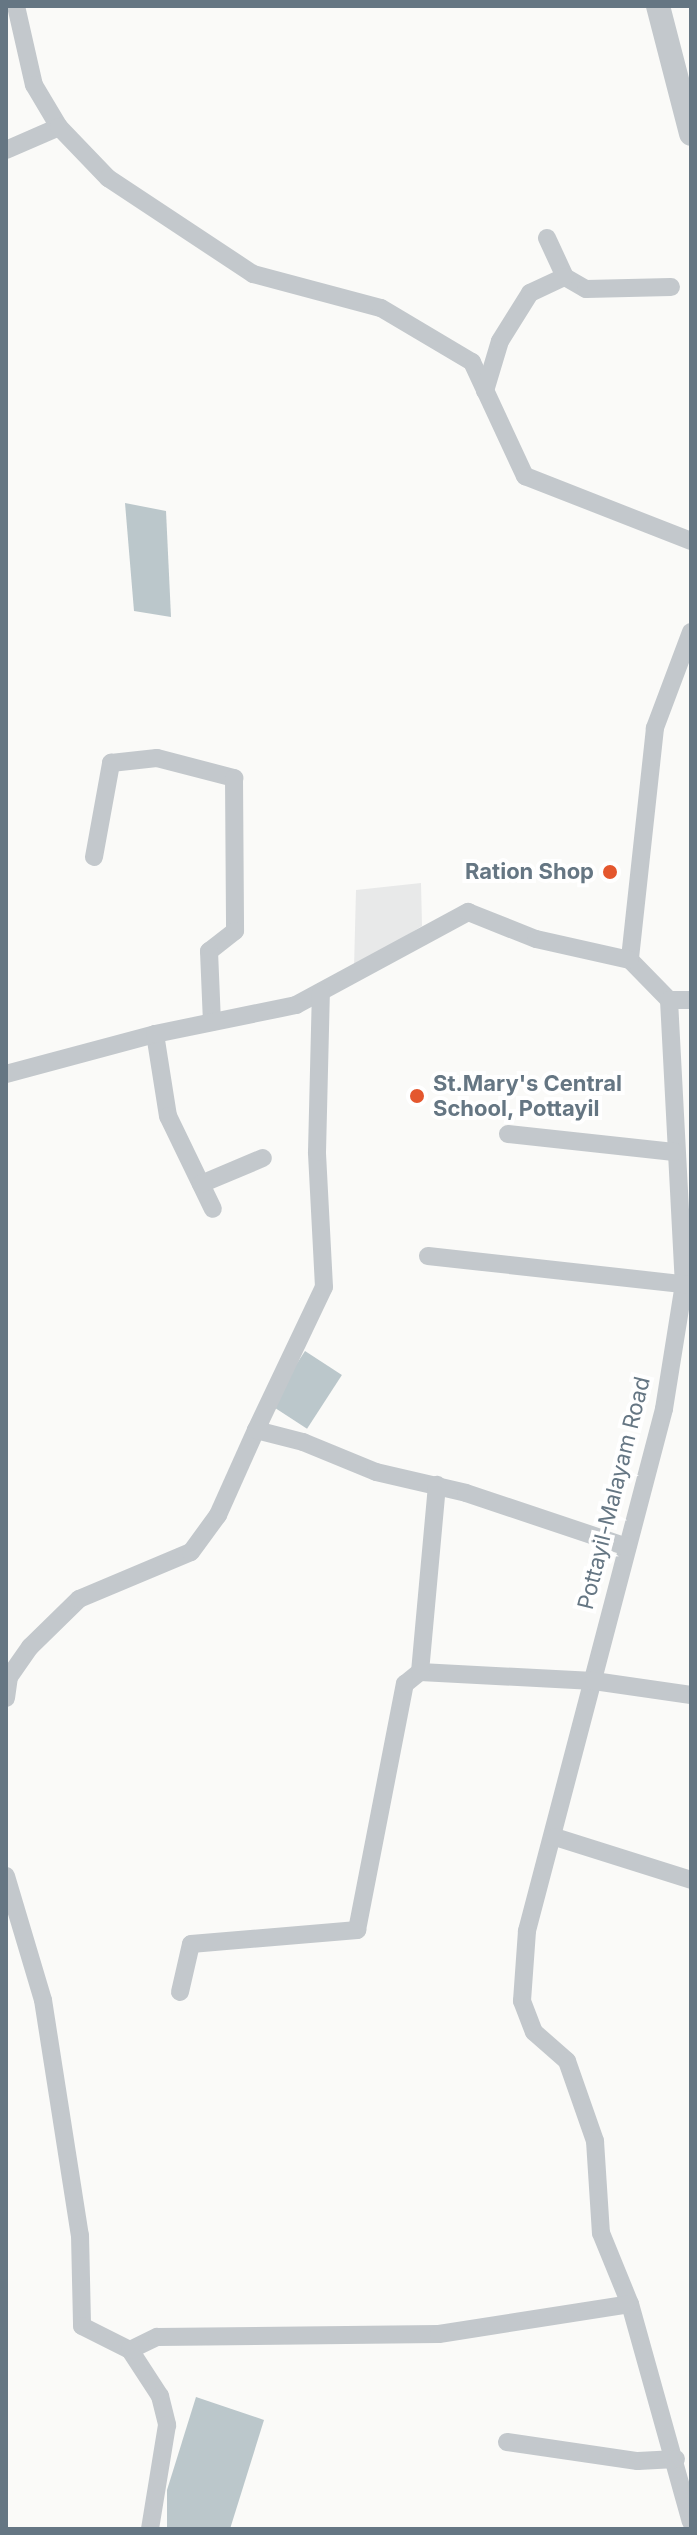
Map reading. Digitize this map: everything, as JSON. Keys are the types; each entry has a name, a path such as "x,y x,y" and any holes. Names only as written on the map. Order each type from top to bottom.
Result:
{"street":[{"path":"16,6 34,85 59,127 108,178 253,274 381,308 472,362 525,476 691,541"},
{"path":"658,6 684,80 691,134"},
{"path":"6,150 59,127"},
{"path":"547,238 565,277 586,289 671,287"},
{"path":"485,391 500,341 530,293 565,277"},
{"path":"630,960 655,728 690,643"},
{"path":"94,857 111,763 157,758 234,778 235,931 209,951 212,1022"},
{"path":"6,1074 155,1034 296,1005 468,912 536,939 630,960 669,1000 691,1000"},
{"path":"6,1698 9,1677 30,1647 79,1599 191,1552 218,1515 324,1287 317,1152 321,992"},
{"name":"Pottayil-Malayam Road","path":"669,1000 674,1152 687,1284 664,1409 555,1837 527,1931 522,2001 534,2032 567,2061 595,2141 601,2233 630,2304 676,2459 691,2522"},
{"path":"155,1034 168,1116 213,1209"},
{"path":"508,1134 674,1152"},
{"path":"201,1184 263,1158"},
{"path":"428,1256 687,1284"},
{"path":"256,1430 303,1442 376,1472 437,1485 627,1547"},
{"path":"420,1672 437,1485"},
{"path":"180,1992 191,1944 357,1930 405,1684 420,1672 594,1681 691,1695"},
{"path":"555,1837 691,1880"},
{"path":"6,1876 43,2000 80,2235 82,2326 130,2350 160,2396 167,2425 150,2529"},
{"path":"130,2350 157,2337 439,2334 630,2304"},
{"path":"507,2442 638,2461 676,2459"}],"shaded area":[{"path":"125,503 166,511 171,617 134,611"},
{"path":"421,883 422,926 354,968 356,890"},
{"path":"305,1351 342,1375 307,1429 270,1405"},
{"path":"196,2397 264,2420 230,2529 167,2529 167,2490"}],"place":[{"name":"Ration Shop","path":"610,872"},
{"name":"St.Mary's Central School, Pottayil","path":"417,1096"}]}
